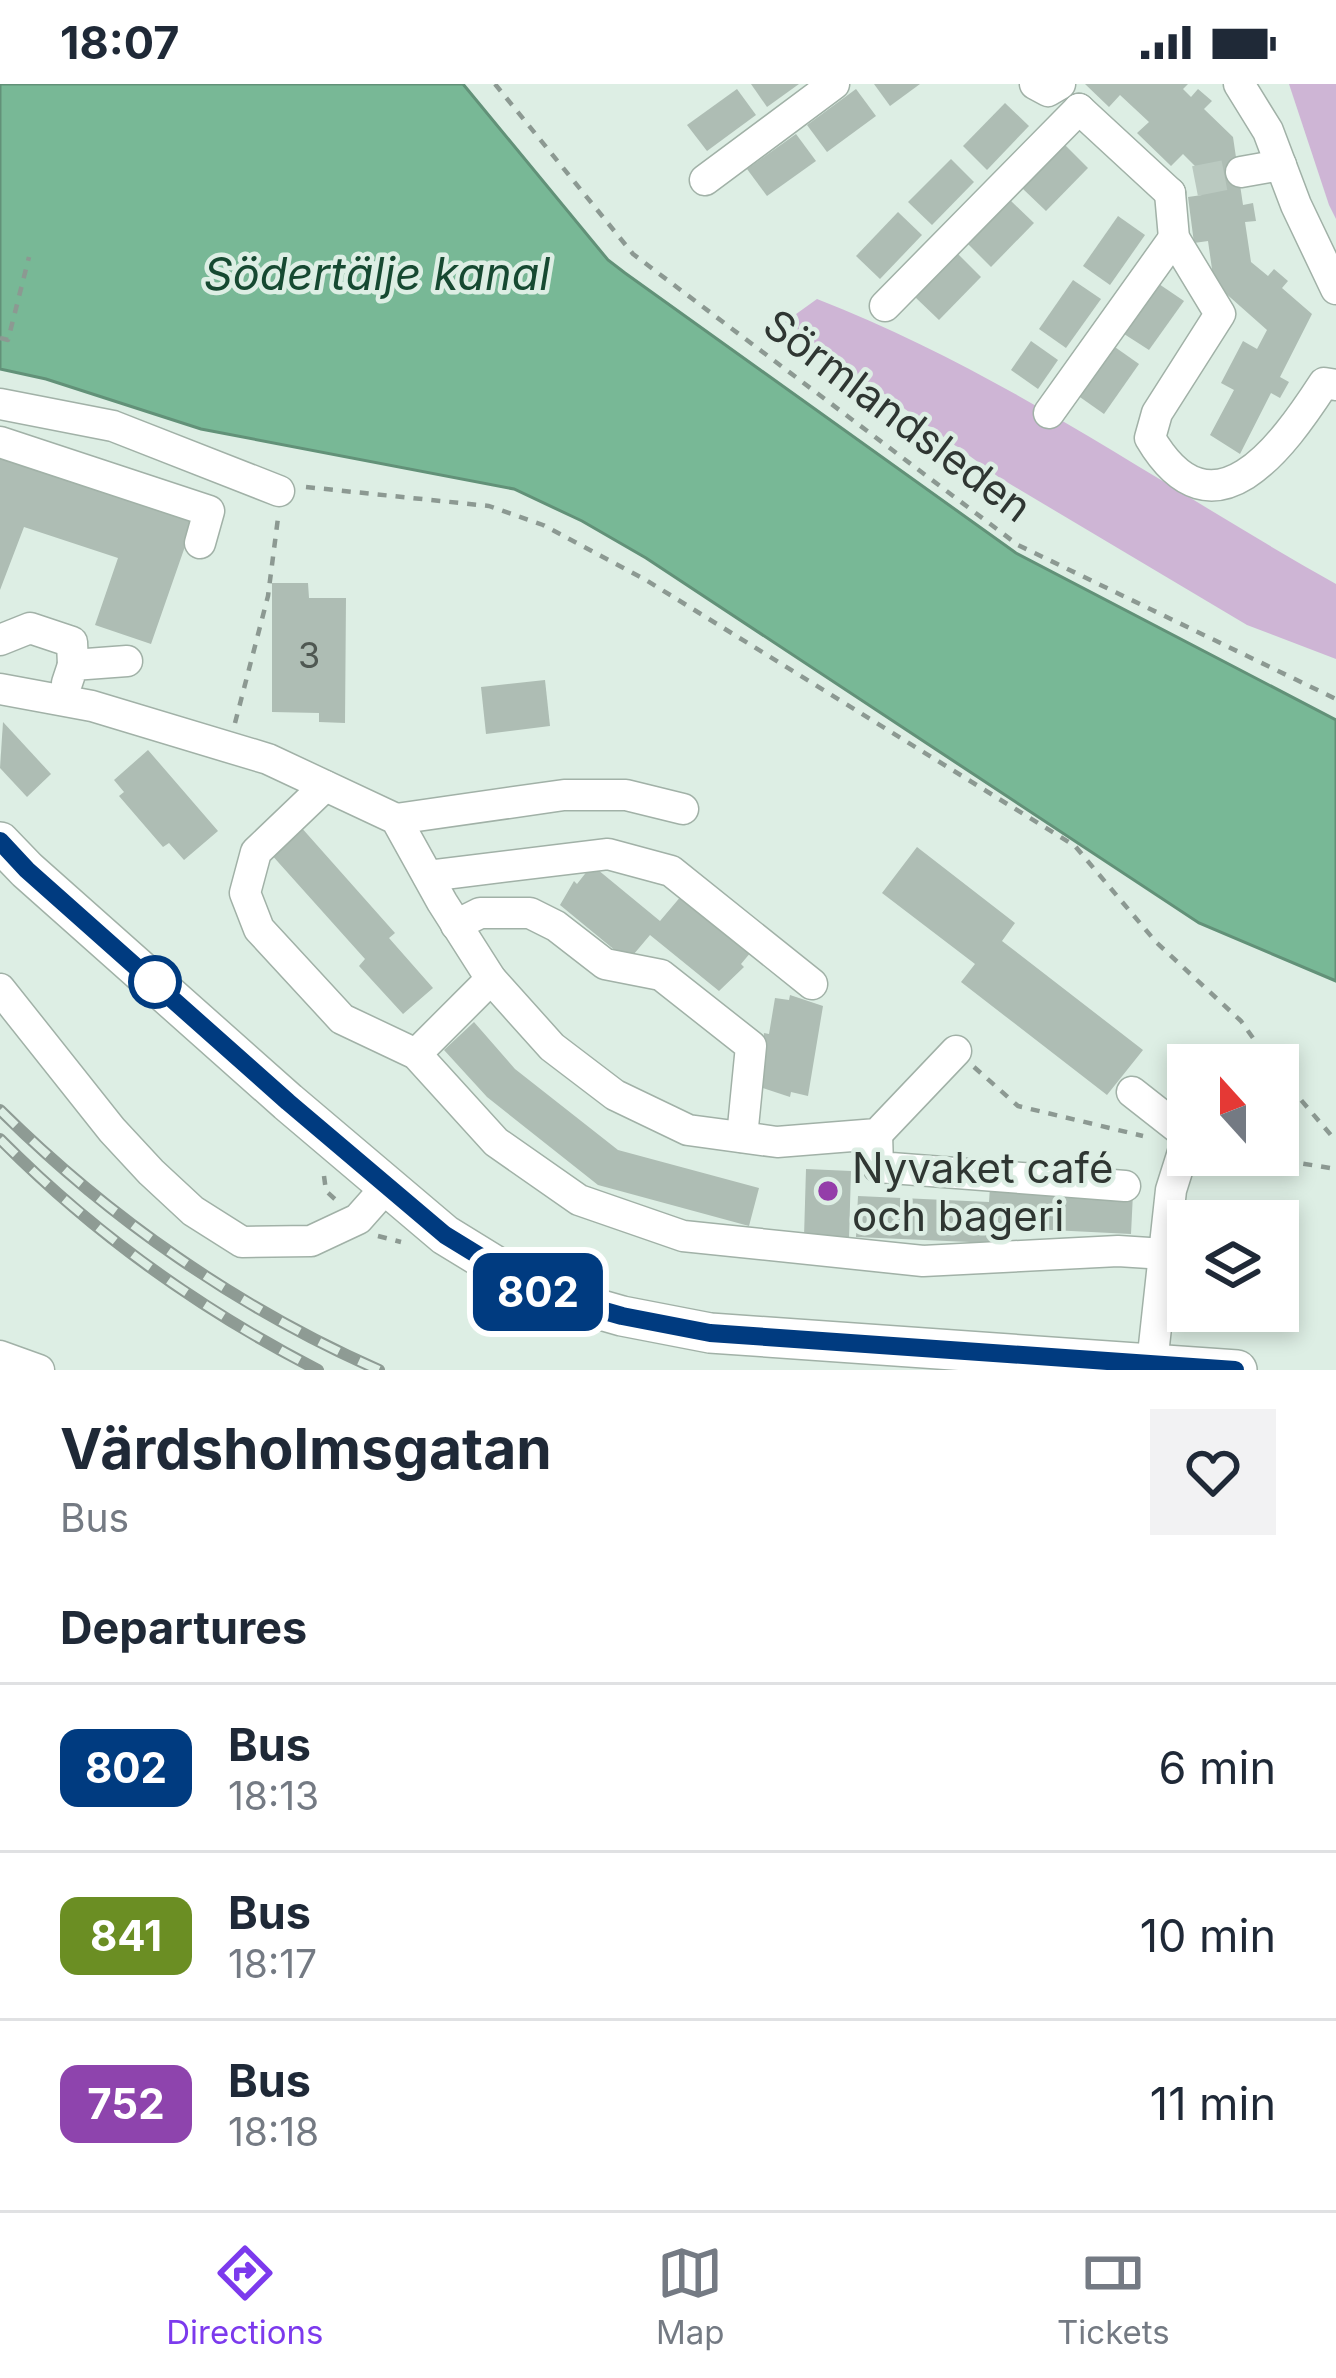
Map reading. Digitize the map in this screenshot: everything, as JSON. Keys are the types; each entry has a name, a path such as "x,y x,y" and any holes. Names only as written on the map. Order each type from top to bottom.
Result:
{"main road":[{"path":"0,842 288,1102 445,1235 538,1292 622,1316 710,1333 1237,1370"}],"street":[{"path":"705,180 834,84"},
{"path":"1035,84 1048,91 1068,92 1183,187 1174,238 1048,413"},
{"path":"1239,84 1268,131 1336,289"},
{"path":"885,307 1068,92"},
{"path":"1241,172 1281,165"},
{"path":"1174,238 1220,314 1157,413 1150,438 1162,459 1189,478 1217,487 1246,476 1285,442 1324,383 1336,385"},
{"path":"0,404 113,426 279,491"},
{"path":"0,442 209,511 200,543"},
{"path":"0,640 30,628 72,641 74,665 61,700"},
{"path":"74,665 127,662"},
{"path":"0,689 92,706 268,759 396,819 564,795 626,795 683,809"},
{"path":"325,786 256,852 245,892 259,929 341,1018 416,1054 496,1142 579,1200 683,1236 923,1261 1118,1251 1166,1254"},
{"path":"396,819 491,979 552,1047 615,1095 688,1130 777,1142 877,1134 956,1051"},
{"path":"428,876 608,854 671,871 812,984"},
{"path":"456,925 480,913 530,913 556,926 605,964 661,975 751,1046 742,1137"},
{"path":"416,1054 491,979"},
{"path":"0,988 151,1172 194,1211 242,1242 311,1241 358,1219 388,1184"},
{"path":"1132,1092 1167,1120"},
{"path":"877,1134 878,1167 1125,1186"},
{"path":"1152,1364 1176,1176"},
{"path":"0,1356 39,1370"}],"path":[{"name":"Sörmlandsleden","path":"495,84 633,254 1018,544 1336,699"},
{"path":"0,338 8,340 29,257"},
{"path":"230,747 268,596 279,491 308,486 489,506 544,525 646,580 1075,846 1156,942 1241,1021 1257,1044"},
{"path":"956,1051 1018,1106 1167,1141"},
{"path":"1299,1098 1336,1141"},
{"path":"1299,1163 1336,1169"}],"shaded area":[{"path":"1289,84 1336,84 1336,219 1329,205"},
{"path":"817,299 886,328 1017,395 1336,584 1336,659 1247,625 1000,478 785,322"}],"water":[{"name":"Södertälje kanal","path":"0,84 463,84 608,260 625,273 1016,553 1336,720 1336,981 1199,923 646,558 514,489 201,429 0,369"}],"building":[{"path":"751,84 799,84 767,107"},
{"path":"874,84 920,84 890,106"},
{"path":"1085,84 1188,84 1183,89 1191,97 1198,89 1212,101 1204,109 1233,137 1243,205 1253,203 1256,221 1245,222 1251,262 1268,276 1274,269 1288,281 1282,288 1312,314 1280,377 1289,382 1280,398 1271,393 1240,454 1210,435 1234,390 1221,383 1243,341 1257,349 1267,330 1214,283 1208,241 1194,243 1188,197 1202,195 1198,169 1183,154 1171,166 1137,133 1149,122 1120,95 1109,107"},
{"path":"737,89 756,115 707,151 687,125"},
{"path":"856,89 876,116 827,152 807,125"},
{"path":"1005,103 1029,126 987,170 963,146"},
{"path":"796,134 816,161 767,196 747,169"},
{"path":"1065,145 1088,168 1046,211 1022,188"},
{"path":"951,159 974,182 932,225 908,202"},
{"path":"1010,200 1034,223 991,267 968,244"},
{"path":"898,212 922,235 880,279 856,256"},
{"path":"1118,216 1145,235 1110,285 1083,266"},
{"path":"958,254 981,277 939,320 915,297"},
{"path":"1073,280 1101,299 1066,348 1039,329"},
{"path":"1156,282 1184,301 1149,350 1121,332"},
{"path":"1031,341 1058,360 1038,389 1011,370"},
{"path":"1112,345 1139,364 1104,414 1077,395"},
{"path":"0,446 197,512 151,644 95,625 118,558 24,527 0,590"},
{"path":"272,583 308,583 309,598 346,598 345,723 319,722 319,713 272,712"},
{"path":"545,680 550,726 486,734 481,687"},
{"path":"3,722 51,774 27,797 0,768"},
{"path":"148,750 218,831 184,860 169,843 163,847 119,796 124,792 114,780"},
{"path":"300,826 395,933 389,938 433,988 403,1014 359,966 365,959 270,853"},
{"path":"917,847 1015,923 1002,941 1143,1050 1107,1095 961,982 975,964 882,893"},
{"path":"592,865 660,921 682,895 751,952 741,964 744,967 719,991 650,935 628,961 560,905 574,881 577,884"},
{"path":"790,995 823,1006 808,1096 791,1092 790,1097 760,1087 764,1033 769,1034 775,998 789,1000"},
{"path":"474,1022 515,1069 618,1150 759,1188 749,1226 598,1185 487,1097 444,1050"},
{"path":"806,1169 851,1171 849,1239 804,1237"},
{"path":"990,1187 1133,1193 1131,1234 992,1227 992,1243 856,1237 858,1196 989,1202"}],"tunnel":[{"path":"1195,181 1241,172"}],"railway":[{"path":"0,1110 85,1187 178,1257 276,1318 379,1370"},
{"path":"0,1139 72,1206 150,1267 232,1322 318,1370"}],"bus line":[{"name":"802","path":"0,841 288,1102 445,1235 538,1292 622,1316 710,1333 1235,1370"}],"place":[{"name":"Nyvaket café och bageri","path":"828,1191"}]}
